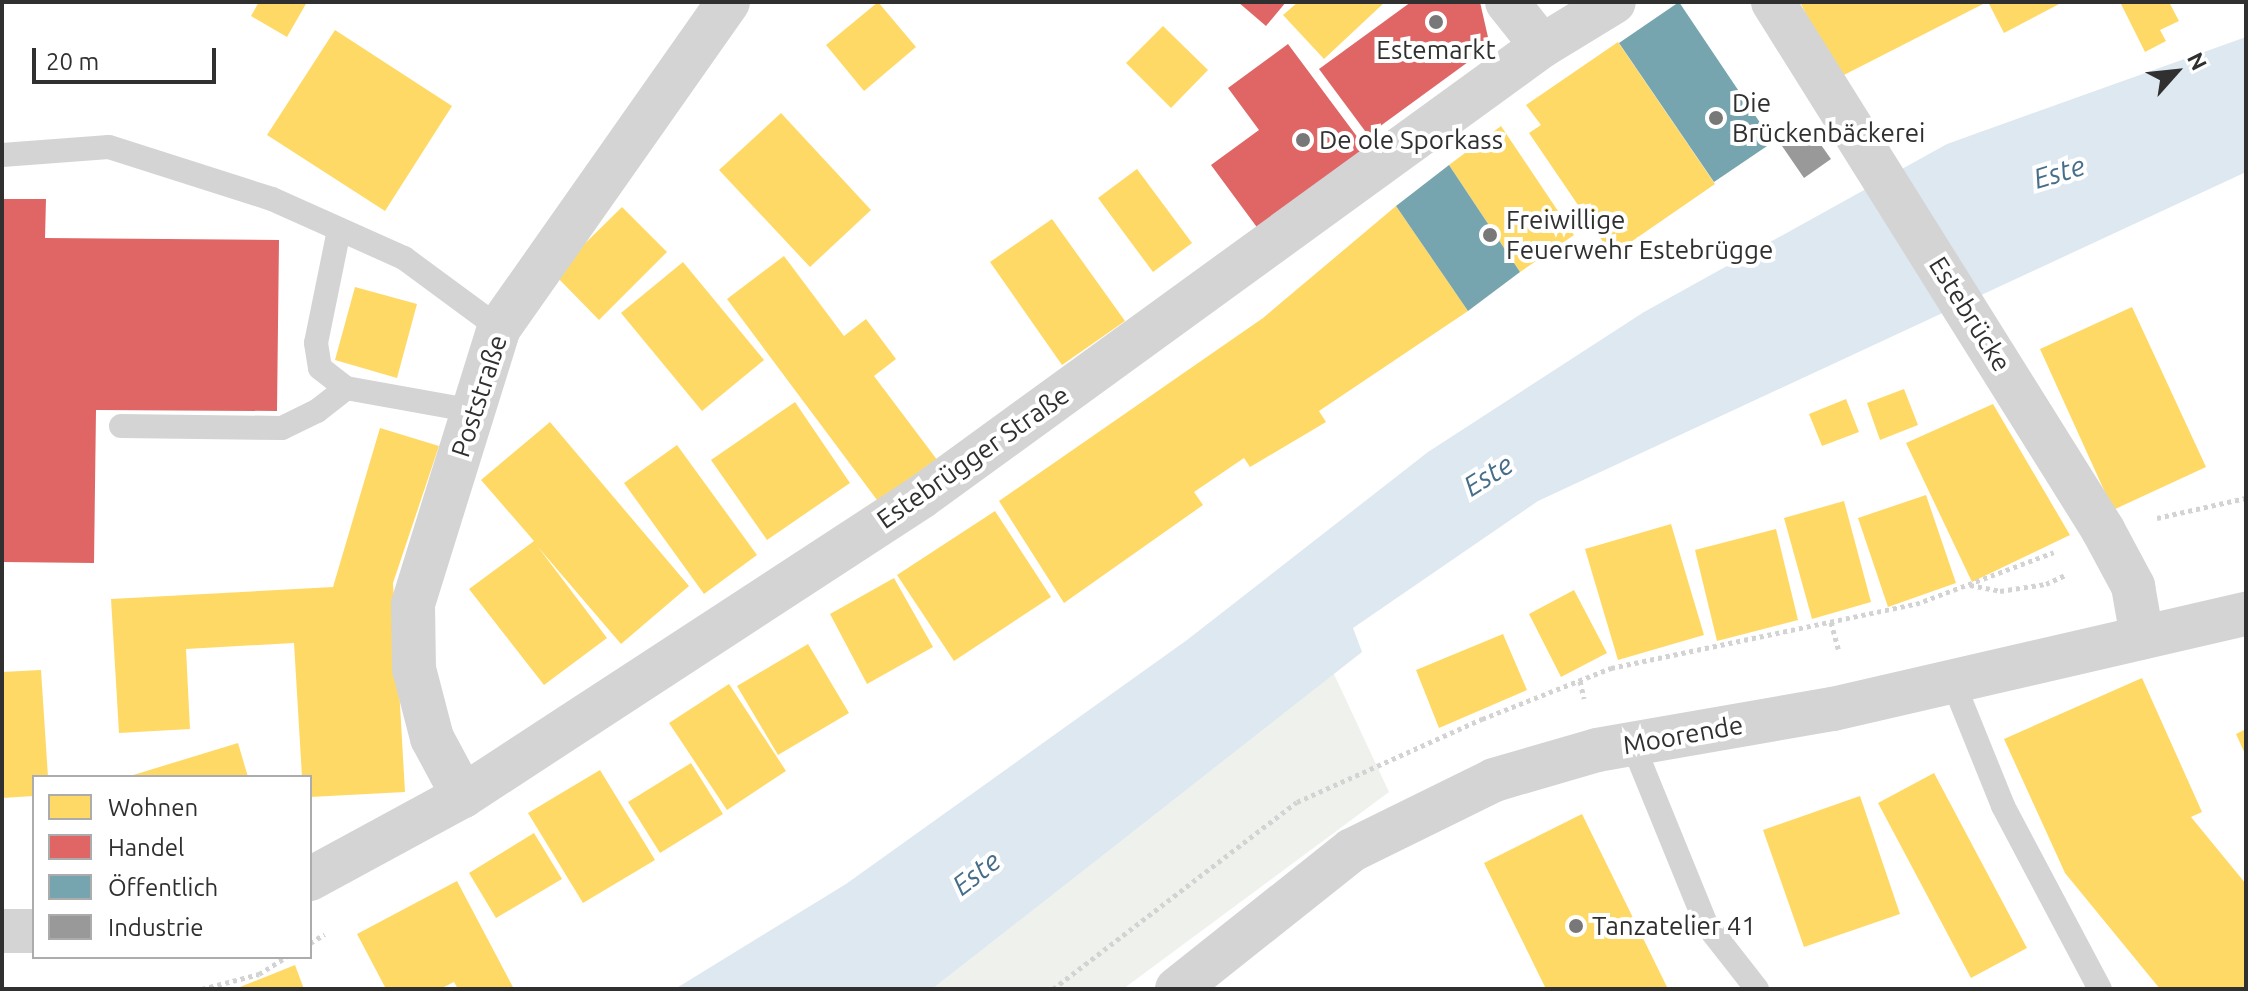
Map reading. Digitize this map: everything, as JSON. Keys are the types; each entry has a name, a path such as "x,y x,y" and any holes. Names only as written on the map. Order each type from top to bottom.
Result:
{"street":[{"name":"Poststraße","path":"463,796 432,738 414,669 413,604 499,328 728,2"},
{"path":"1507,2 1542,46"},
{"name":"Estebrügger Straße","path":"312,878 463,796 921,497 1542,46 1614,2"},
{"name":"Estebrücke","path":"1773,2 1975,319 2103,530 2133,586 2142,637"},
{"name":"Moorende","path":"1177,989 1352,850 1494,780 1633,745 1953,682 2246,614"},
{"path":"2,931 32,931"}],"lane":[{"path":"2,155 109,147 272,199 404,258 499,328"},
{"path":"339,230 316,343 320,368 346,388 474,411"},
{"path":"121,426 282,428 317,411 346,388"},
{"path":"1953,682 2003,806 2100,989"},
{"path":"1633,745 1706,924 1757,989"}],"path":[{"path":"2103,530 2246,498"},
{"path":"1969,585 2000,591 2046,584 2074,570"},
{"path":"202,989 259,974 283,959"}],"shaded area":[{"path":"1333,672 1389,792 1123,989 932,989"}],"water":[{"name":"Este","path":"2246,37 2246,172 1538,501 1353,628 1362,652 932,989 675,989 846,884 1187,640 1428,452 1644,312 1947,144"}],"building: Wohnen":[{"path":"259,2 307,2 287,37 251,16"},
{"path":"878,2 916,47 864,91 826,45"},
{"path":"1298,2 1385,2 1324,59 1283,15"},
{"path":"1800,2 1987,2 1838,78"},
{"path":"1988,2 2063,2 2004,33"},
{"path":"2120,2 2169,2 2179,21 2160,30 2166,41 2145,52"},
{"path":"1163,26 1208,70 1171,108 1126,63"},
{"path":"335,30 452,106 385,211 267,135"},
{"path":"1618,42 1715,184 1612,255 1529,133 1541,125 1526,105"},
{"path":"781,113 871,210 810,267 719,170"},
{"path":"1501,126 1574,235 1520,272 1449,165"},
{"path":"1137,169 1192,243 1153,272 1098,198"},
{"path":"1396,206 1468,311 1319,411 1326,422 1250,467 1244,458 1194,492 1203,505 1064,603 999,501 1263,318"},
{"path":"622,207 667,252 599,320 554,274"},
{"path":"1052,219 1125,321 1062,365 990,262"},
{"path":"784,256 844,336 866,319 896,359 874,376 944,469 886,512 727,299"},
{"path":"683,262 764,360 702,411 621,313"},
{"path":"355,287 417,304 397,378 335,360"},
{"path":"2132,307 2206,467 2113,510 2040,349"},
{"path":"1904,389 1918,425 1880,440 1867,403"},
{"path":"1846,399 1859,432 1822,446 1809,414"},
{"path":"795,402 850,483 767,540 711,460"},
{"path":"1993,404 2070,535 1972,582 1906,443"},
{"path":"550,422 689,586 621,644 538,547 607,638 544,685 469,589 534,541 481,480"},
{"path":"380,428 439,446 393,583 405,792 312,797 312,775 302,775 294,643 186,649 190,729 119,733 111,599 333,587"},
{"path":"677,445 757,555 704,594 624,483"},
{"path":"1926,495 1956,583 1888,607 1858,518"},
{"path":"1844,501 1871,602 1812,619 1784,518"},
{"path":"995,511 1051,597 954,661 897,575"},
{"path":"1671,524 1704,635 1618,660 1585,549"},
{"path":"1776,529 1798,620 1717,641 1695,550"},
{"path":"894,578 933,647 867,684 830,614"},
{"path":"1574,590 1607,653 1561,677 1529,614"},
{"path":"1503,634 1527,690 1439,728 1416,670"},
{"path":"808,644 849,713 778,755 737,686"},
{"path":"41,670 48,775 32,775 32,796 2,798 2,672"},
{"path":"2142,678 2202,812 2191,817 2246,884 2246,989 2160,989 2065,873 2004,739"},
{"path":"729,684 786,771 727,810 669,723"},
{"path":"2246,729 2246,756 2236,734"},
{"path":"238,743 247,775 133,775"},
{"path":"691,763 723,814 660,853 628,802"},
{"path":"600,770 655,860 583,903 528,813"},
{"path":"1934,773 2027,948 1971,978 1878,803"},
{"path":"1860,796 1900,914 1804,947 1763,830"},
{"name":"Tanzatelier 41","path":"1582,814 1668,989 1546,989 1484,863"},
{"path":"534,833 562,879 496,918 469,873"},
{"path":"457,881 514,989 458,989 454,982 440,989 386,989 357,934"},
{"path":"295,965 304,989 235,989"}],"building: Handel":[{"path":"1238,2 1286,2 1266,26"},
{"path":"1411,2 1480,2 1490,46 1368,135 1319,69"},
{"name":"De ole Sporkass","path":"1288,44 1367,150 1259,230 1211,165 1259,130 1228,88"},
{"path":"2,199 46,199 45,238 279,240 277,411 96,410 94,563 2,562"}],"building: Öffentlich":[{"path":"1679,2 1773,142 1714,182 1619,43"},
{"path":"1449,165 1520,272 1468,311 1396,206"}],"building: Industrie":[{"path":"1809,128 1831,159 1804,178 1782,146"}],"place":[{"name":"Estemarkt","path":"1436,22"},
{"name":"Die Brückenbäckerei","path":"1716,118"},
{"name":"De ole Sporkass","path":"1303,140"},
{"name":"Freiwillige Feuerwehr Estebrügge","path":"1490,235"},
{"name":"Tanzatelier 41","path":"1576,926"}]}
